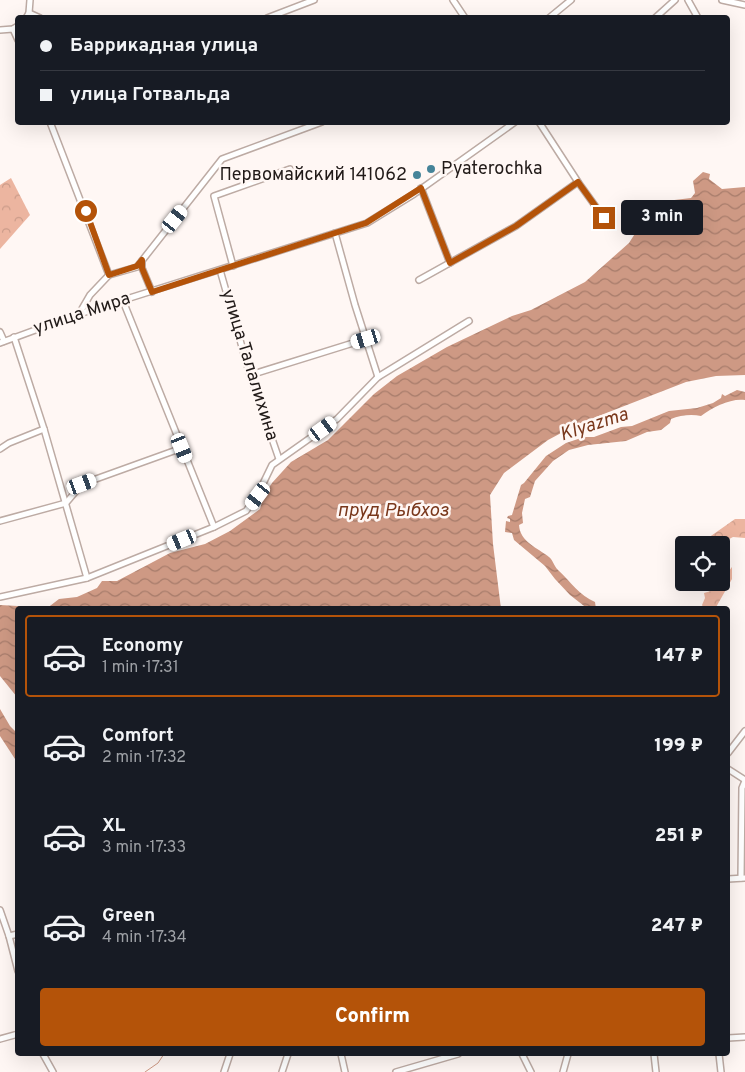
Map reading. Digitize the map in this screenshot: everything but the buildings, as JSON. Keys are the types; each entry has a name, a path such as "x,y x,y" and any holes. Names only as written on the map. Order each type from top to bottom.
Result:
{"street":[{"path":"28,15 30,0"},
{"path":"275,15 314,0"},
{"path":"453,0 463,15"},
{"path":"553,15 571,0"},
{"path":"658,15 675,0"},
{"path":"688,0 696,15"},
{"path":"722,0 745,5"},
{"path":"0,30 15,27"},
{"path":"51,125 109,275"},
{"path":"79,314 90,295 109,275 137,266 222,159 314,125"},
{"name":"улица Мира","path":"2,342 79,314 366,223 421,188 511,125"},
{"path":"541,125 604,218"},
{"path":"233,266 214,196 290,169"},
{"path":"419,280 516,226 578,182"},
{"path":"421,188 450,263"},
{"path":"335,233 378,377"},
{"path":"142,260 142,268 152,292"},
{"name":"улица Талалихина","path":"220,270 250,375 279,459"},
{"path":"123,301 214,527"},
{"path":"0,597 88,578 214,527 246,511 258,496 272,465 279,459 337,419 378,377 469,321"},
{"path":"0,332 2,342"},
{"path":"14,337 44,429 88,578"},
{"path":"250,375 366,339"},
{"path":"0,449 9,443 44,429"},
{"path":"0,521 66,503 82,484 182,448"},
{"path":"730,750 745,731"},
{"path":"730,771 745,781 742,788 743,878 730,879"},
{"path":"0,910 15,959"},
{"path":"9,936 15,935"},
{"path":"0,1039 15,1035"},
{"path":"730,1038 745,1037"},
{"path":"44,1056 53,1072"},
{"path":"224,1072 229,1056"},
{"path":"282,1072 287,1056"},
{"path":"341,1056 345,1072"},
{"path":"396,1072 451,1056"},
{"path":"523,1056 531,1072"},
{"path":"564,1072 568,1056"},
{"path":"654,1056 656,1072"},
{"path":"719,1056 720,1072"}],"green space":[{"path":"11,178 30,215 0,249 0,185"},
{"path":"735,519 745,519 745,538 711,536"},
{"path":"732,567 732,579 730,583 730,570"},
{"path":"725,591 717,606 702,606 705,598 704,593"}],"water":[{"name":"пруд Рыбхоз","path":"703,172 710,174 709,179 722,189 745,187 745,375 716,376 686,382 578,424 548,440 504,473 490,495 493,544 501,606 50,606 59,599 77,597 97,588 102,581 117,581 170,553 205,544 230,531 260,509 264,495 291,462 328,440 374,394 397,376 447,347 512,316 531,310 585,282 629,243 645,218 658,206 666,201 691,198 695,193 693,181"},
{"path":"737,390 745,392 745,400 734,400 722,404 701,416 686,415 671,419 670,423 661,430 647,432 626,441 588,445 569,450 553,461 535,481 530,497 525,499 522,513 523,523 519,525 520,531 530,544 550,558 575,588 595,602 596,606 584,606 570,595 545,566 514,540 512,533 505,532 506,521 510,522 510,519 507,518 512,515 521,485 546,456 566,443 584,437 594,437 621,427 632,426 669,411 697,408 713,403 721,398 722,394 725,396"},
{"path":"0,605 18,606 15,606 15,695 0,676"},
{"path":"0,709 15,731 15,759 0,736"}],"waterway":[{"path":"145,1072 158,1063 163,1056"}],"place":[{"name":"Pyaterochka","path":"431,169"},
{"name":"Первомайский 141062","path":"417,175"}],"route":[{"path":"86,211 109,275 137,266 142,260 142,268 152,292 366,223 421,188 450,263 516,226 578,182 604,218"}],"water label":[{"name":"Klyazma","path":"594,425"}]}
